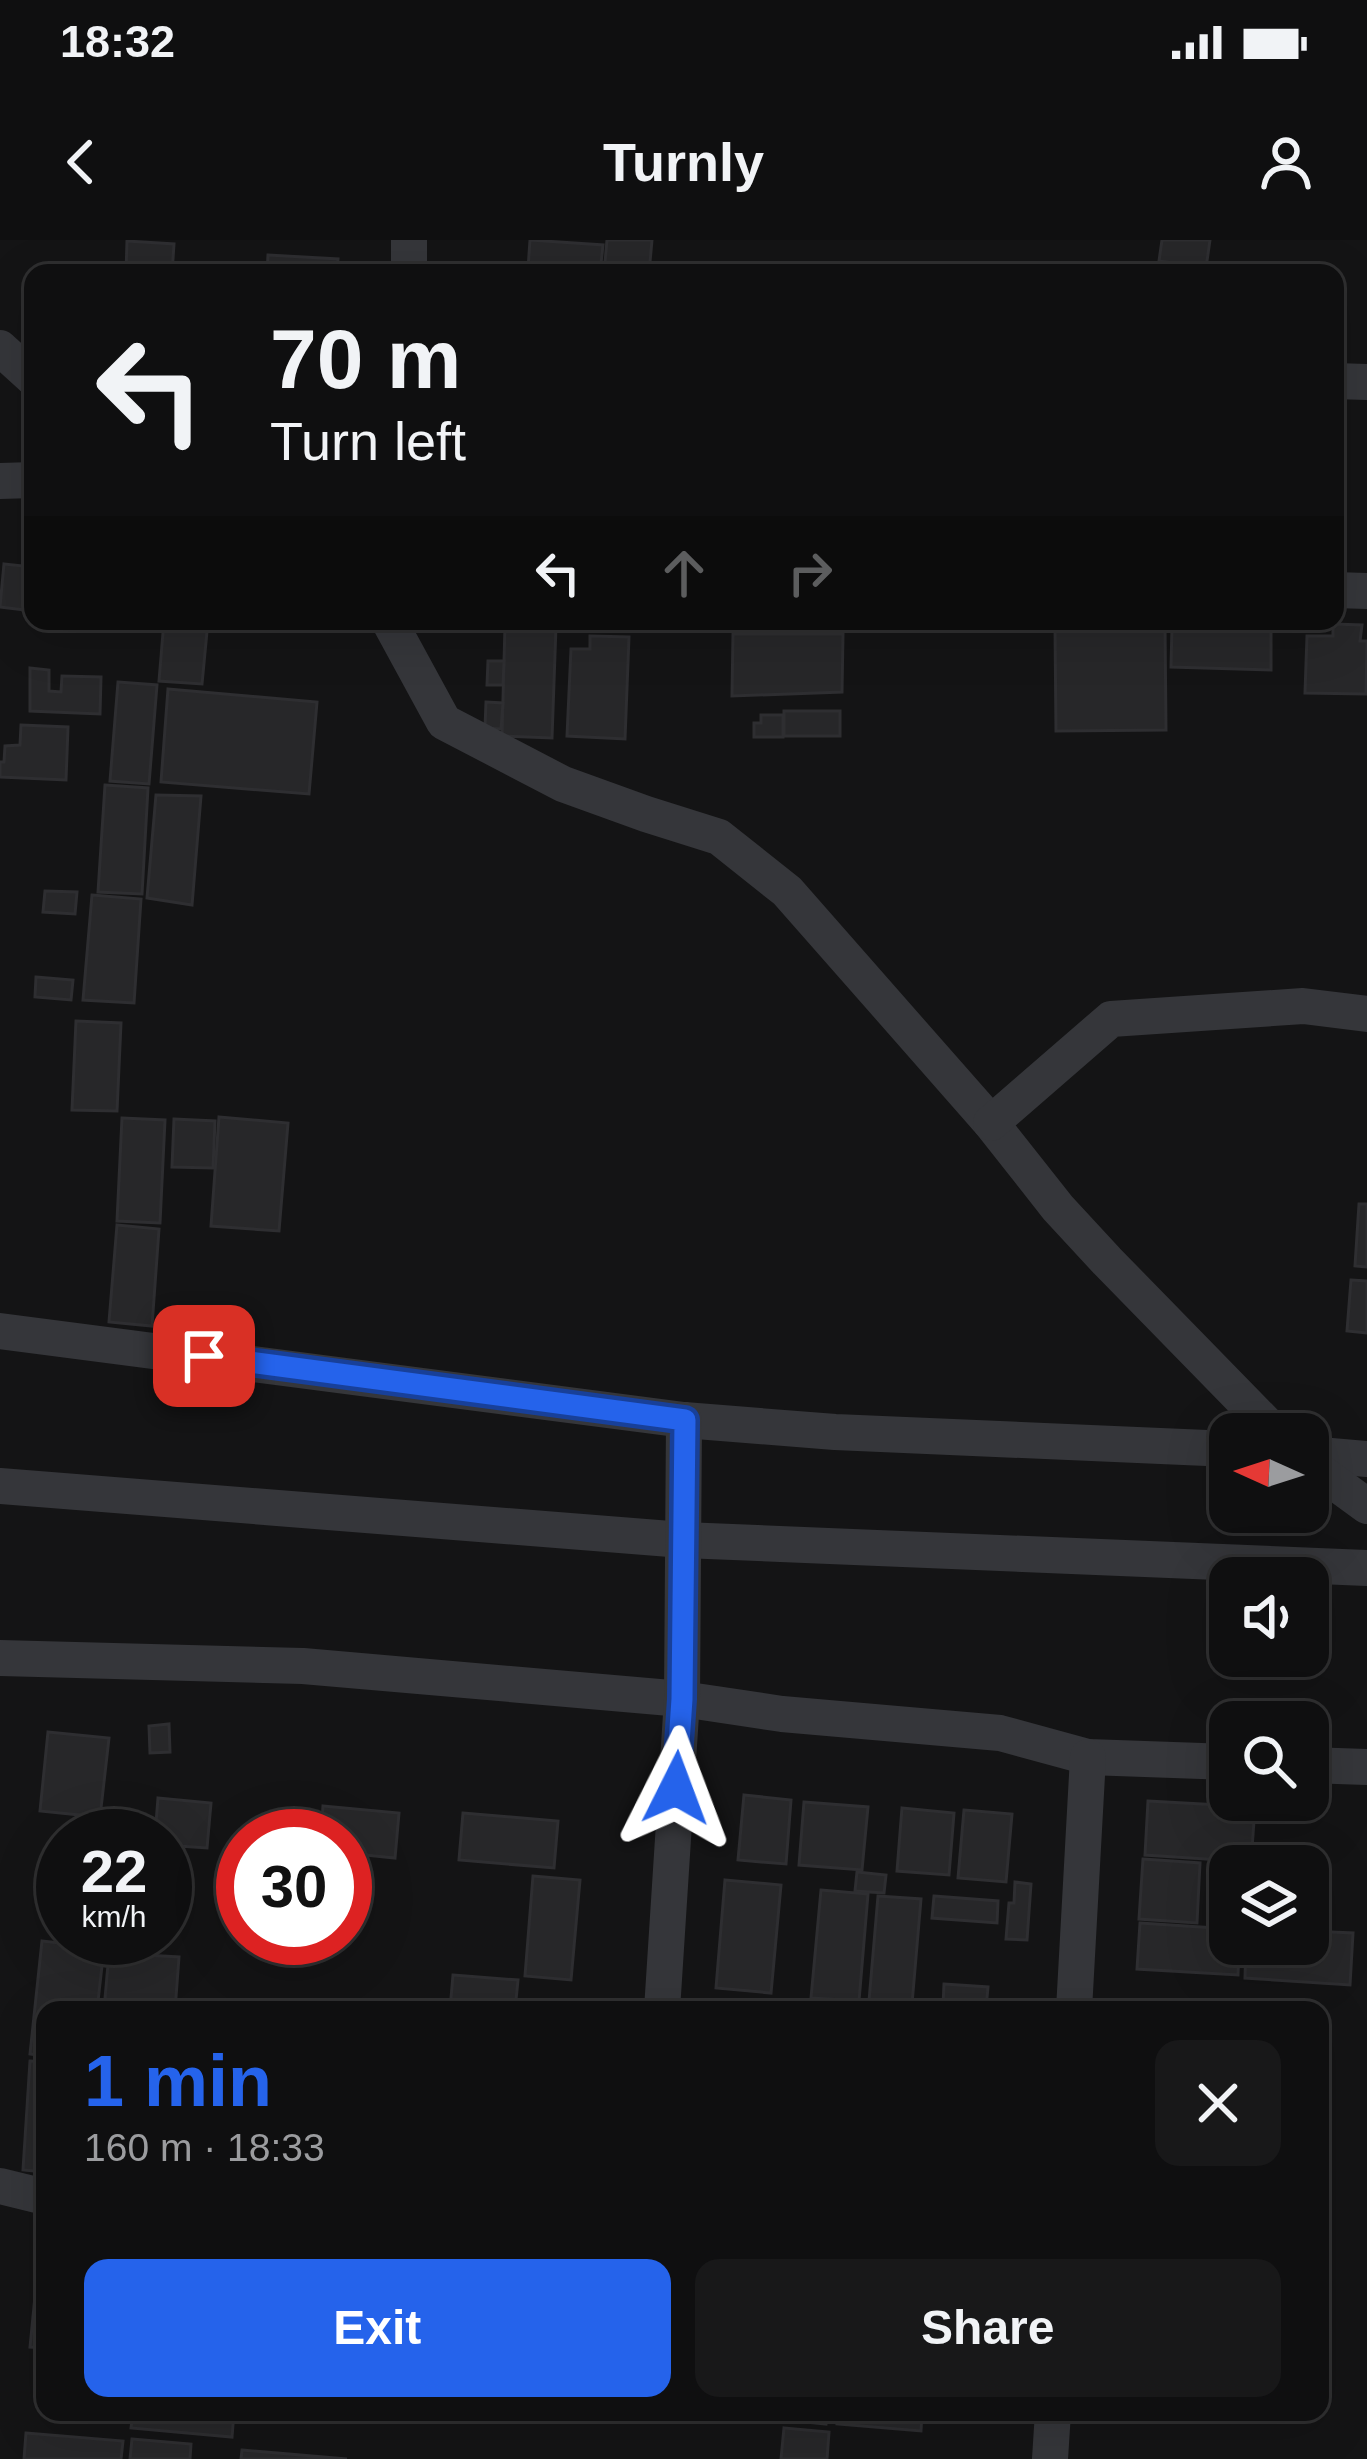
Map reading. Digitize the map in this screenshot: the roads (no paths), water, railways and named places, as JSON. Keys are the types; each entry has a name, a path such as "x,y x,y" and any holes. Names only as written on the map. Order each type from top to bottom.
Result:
{"street":[{"path":"0,348 24,370"},
{"path":"394,630 443,722 563,784 718,836 787,891 991,1123 1058,1208 1255,1413"},
{"path":"991,1123 1111,1019 1303,1006 1367,1014"},
{"path":"0,1331 685,1420 835,1432 1209,1448"},
{"path":"663,2001 682,1699 685,1420"},
{"path":"1329,1456 1367,1459"},
{"path":"1329,1479 1367,1507"},
{"path":"0,1486 683,1540 1367,1568"},
{"path":"0,1658 303,1666 1000,1732 1088,1756 1209,1761"},
{"path":"1074,2001 1088,1756"},
{"path":"1329,1766 1367,1767"},
{"path":"0,2186 36,2195"},
{"path":"1050,2459 1052,2421"}]}
